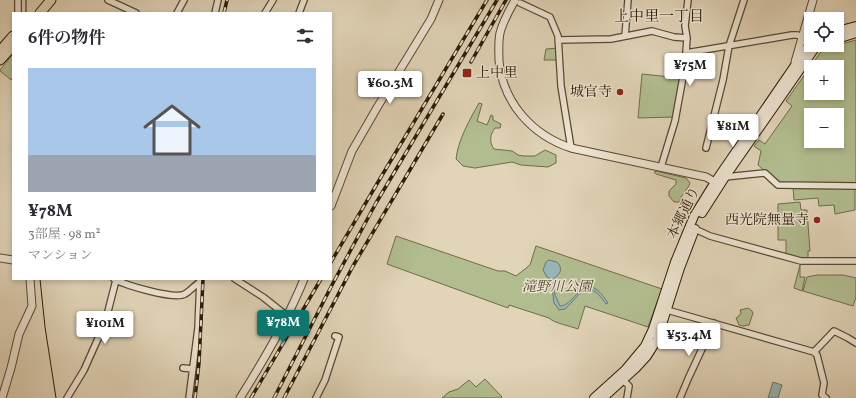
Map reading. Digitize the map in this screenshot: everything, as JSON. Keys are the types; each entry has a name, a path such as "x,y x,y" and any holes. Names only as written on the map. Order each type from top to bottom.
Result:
{"main road":[{"path":"34,12 44,0"},
{"path":"41,12 52,0"},
{"path":"844,29 856,26"},
{"path":"844,36 856,33"},
{"path":"0,51 12,37"},
{"path":"0,60 12,46"},
{"name":"本郷通り","path":"594,398 625,370 645,346 653,329 675,262 694,216 804,52"},
{"name":"本郷通り","path":"603,398 636,368 647,356 657,340 680,268 695,229 717,183 725,177 804,63"}],"street":[{"path":"18,0 18,12"},
{"path":"108,0 134,12"},
{"path":"178,12 184,0"},
{"path":"215,12 218,0"},
{"path":"266,12 274,0"},
{"path":"299,12 304,0"},
{"path":"332,203 352,152 431,19 439,0"},
{"path":"625,36 628,0"},
{"path":"661,167 675,121 686,53 687,38 685,26 688,0"},
{"path":"706,148 723,80 729,46 744,0"},
{"path":"810,12 813,0"},
{"path":"571,148 561,86 558,40 550,17 518,1 506,17 499,39 500,69 506,89 518,111 533,127 552,141 571,148 706,177 717,183"},
{"path":"558,40 611,39 652,31 674,37 687,38"},
{"path":"686,53 792,35 804,37"},
{"path":"794,66 804,47"},
{"path":"725,177 765,173 778,185 856,186"},
{"path":"695,229 710,236 801,261 856,261"},
{"path":"0,258 12,260"},
{"path":"2,398 19,334 32,306 30,280"},
{"path":"68,398 84,370 105,323 115,280 154,292 171,295 184,294 200,280"},
{"path":"189,398 198,328 200,280"},
{"path":"238,280 263,297 287,316"},
{"path":"240,398 287,316 304,280"},
{"path":"667,310 814,352 824,383 822,395 826,398"},
{"path":"680,398 714,323"},
{"path":"814,352 834,331 856,343"},
{"path":"316,398 325,380 339,337 335,336"},
{"path":"183,368 193,369"},
{"path":"623,380 629,386 627,398"}],"green space":[{"path":"856,40 856,184 779,184 758,165 761,151 754,146 759,140 765,144 792,106 786,101 804,76 804,100 844,100 844,60 815,60 821,52 844,52 844,43"},
{"path":"558,48 559,60 544,60 546,49"},
{"path":"12,55 12,80 0,70"},
{"path":"642,74 680,78 675,117 638,118"},
{"path":"479,103 482,104 477,121 487,125 491,115 493,116 493,120 501,124 500,128 495,128 491,135 491,144 494,149 512,151 518,155 524,156 535,156 545,150 556,155 556,163 548,167 521,165 512,162 475,168 463,166 456,159 459,144"},
{"path":"656,171 686,178 690,183 681,197 680,202 674,202 669,196 669,191 676,184 676,180 656,174 654,172"},
{"path":"793,187 855,187 855,210 835,214 834,205 819,206 818,198 794,200"},
{"path":"800,202 801,210 807,210 810,251 808,251 808,260 786,254 786,240 778,240 778,204"},
{"name":"滝野川公園","path":"396,236 498,271 505,271 516,276 530,265 536,246 662,289 648,327 585,306 578,329 509,305 508,308 387,264"},
{"path":"800,265 800,277 805,277 802,291 794,288"},
{"name":"西光院無量寺","path":"817,275 843,275 856,278 856,297 853,306 803,291 807,277"},
{"path":"748,308 753,313 749,325 739,325 736,318 741,313 740,310"},
{"path":"485,379 502,397 501,398 442,398 449,392 458,389 469,380 476,387"}],"water":[{"path":"549,260 557,262 561,269 560,273 554,278 555,295 560,306 566,304 586,287 593,287 600,292 608,303 606,304 599,295 588,289 584,290 565,309 559,310 554,303 551,279 547,277 543,270 546,262"},
{"path":"773,382 782,385 778,398 768,398"}],"tram line":[{"path":"26,0 26,12"},
{"path":"40,280 45,327 56,398"}],"railway":[{"path":"224,12 227,0"},
{"path":"332,260 487,0"},
{"path":"274,398 376,203 497,0"},
{"path":"471,62 506,0"},
{"path":"284,398 353,266 443,114"},
{"path":"195,398 199,363 203,280"},
{"path":"251,398 320,280"}],"place":[{"name":"上中里","path":"467,73"},
{"name":"城官寺","path":"620,92"},
{"name":"西光院無量寺","path":"817,220"}],"district":[{"name":"上中里一丁目","path":"659,17"}]}
